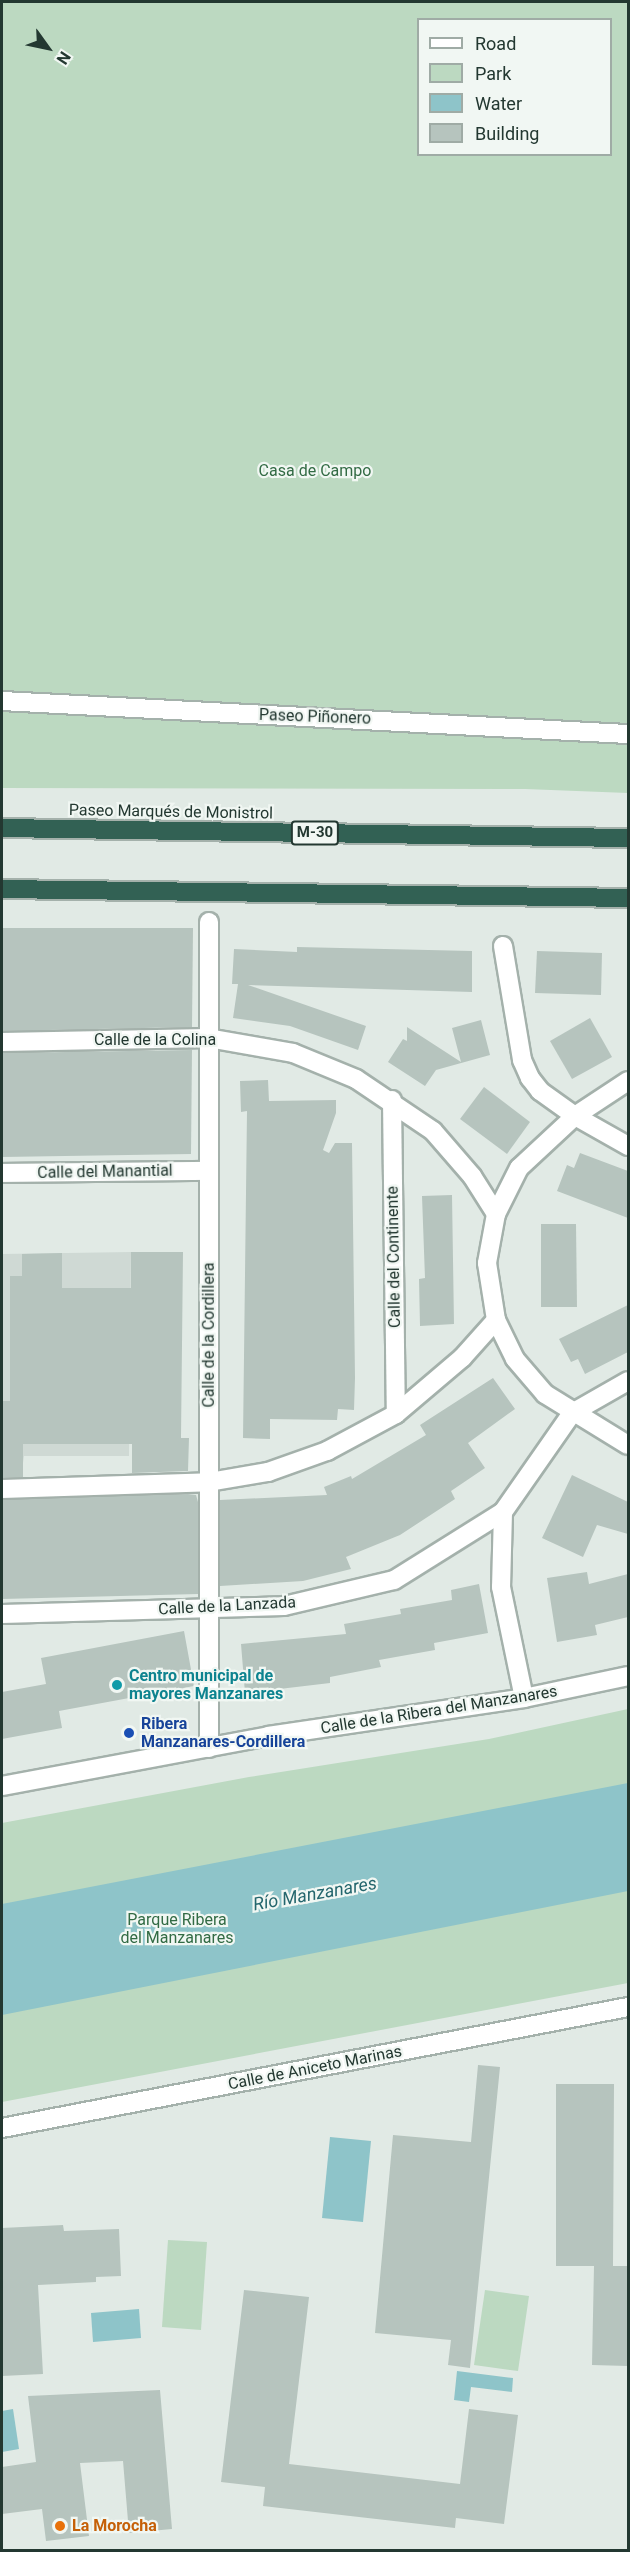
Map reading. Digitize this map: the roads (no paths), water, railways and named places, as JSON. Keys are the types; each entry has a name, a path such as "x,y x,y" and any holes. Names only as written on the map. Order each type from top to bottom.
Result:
{"highway":[{"name":"Paseo Marqués de Monistrol","path":"2,828 628,838"},
{"path":"2,889 628,898"}],"street":[{"name":"Paseo Piñonero","path":"2,701 628,734"},
{"name":"Calle de la Cordillera","path":"209,922 209,1748"},
{"path":"503,946 522,1060 540,1091 575,1116 628,1146"},
{"name":"Calle de la Colina","path":"2,1042 208,1038 293,1053 356,1079 392,1100 452,1151 496,1214"},
{"path":"628,1082 575,1116 519,1168 496,1214 487,1263 496,1320 515,1359 545,1394 572,1413 628,1445"},
{"name":"Calle del Continente","path":"392,1100 396,1414"},
{"name":"Calle del Manantial","path":"2,1173 208,1171"},
{"path":"2,1489 209,1482 268,1472 327,1451 396,1414 462,1359 496,1320"},
{"name":"Calle de la Lanzada","path":"2,1614 284,1606 394,1580 503,1512 572,1413 628,1381"},
{"path":"503,1512 501,1587 524,1698"},
{"name":"Calle de la Ribera del Manzanares","path":"2,1786 209,1748 524,1698 628,1676"},
{"name":"Calle de Aniceto Marinas","path":"2,2128 628,2007"}],"water":[{"name":"Río Manzanares","path":"628,1783 628,1891 2,2015 2,1904"},
{"path":"330,2137 371,2141 363,2222 322,2218"},
{"path":"139,2309 141,2338 93,2342 91,2313"},
{"path":"457,2371 513,2378 512,2392 471,2387 469,2402 454,2400"},
{"path":"13,2409 19,2449 2,2452 2,2411"}],"place":[{"name":"Centro municipal de mayores Manzanares","path":"117,1685"},
{"name":"Ribera Manzanares-Cordillera","path":"129,1733"},
{"name":"La Morocha","path":"60,2526"}],"park label":[{"name":"Casa de Campo","path":"315,471"},
{"name":"Parque Ribera del Manzanares","path":"177,1929"}]}
